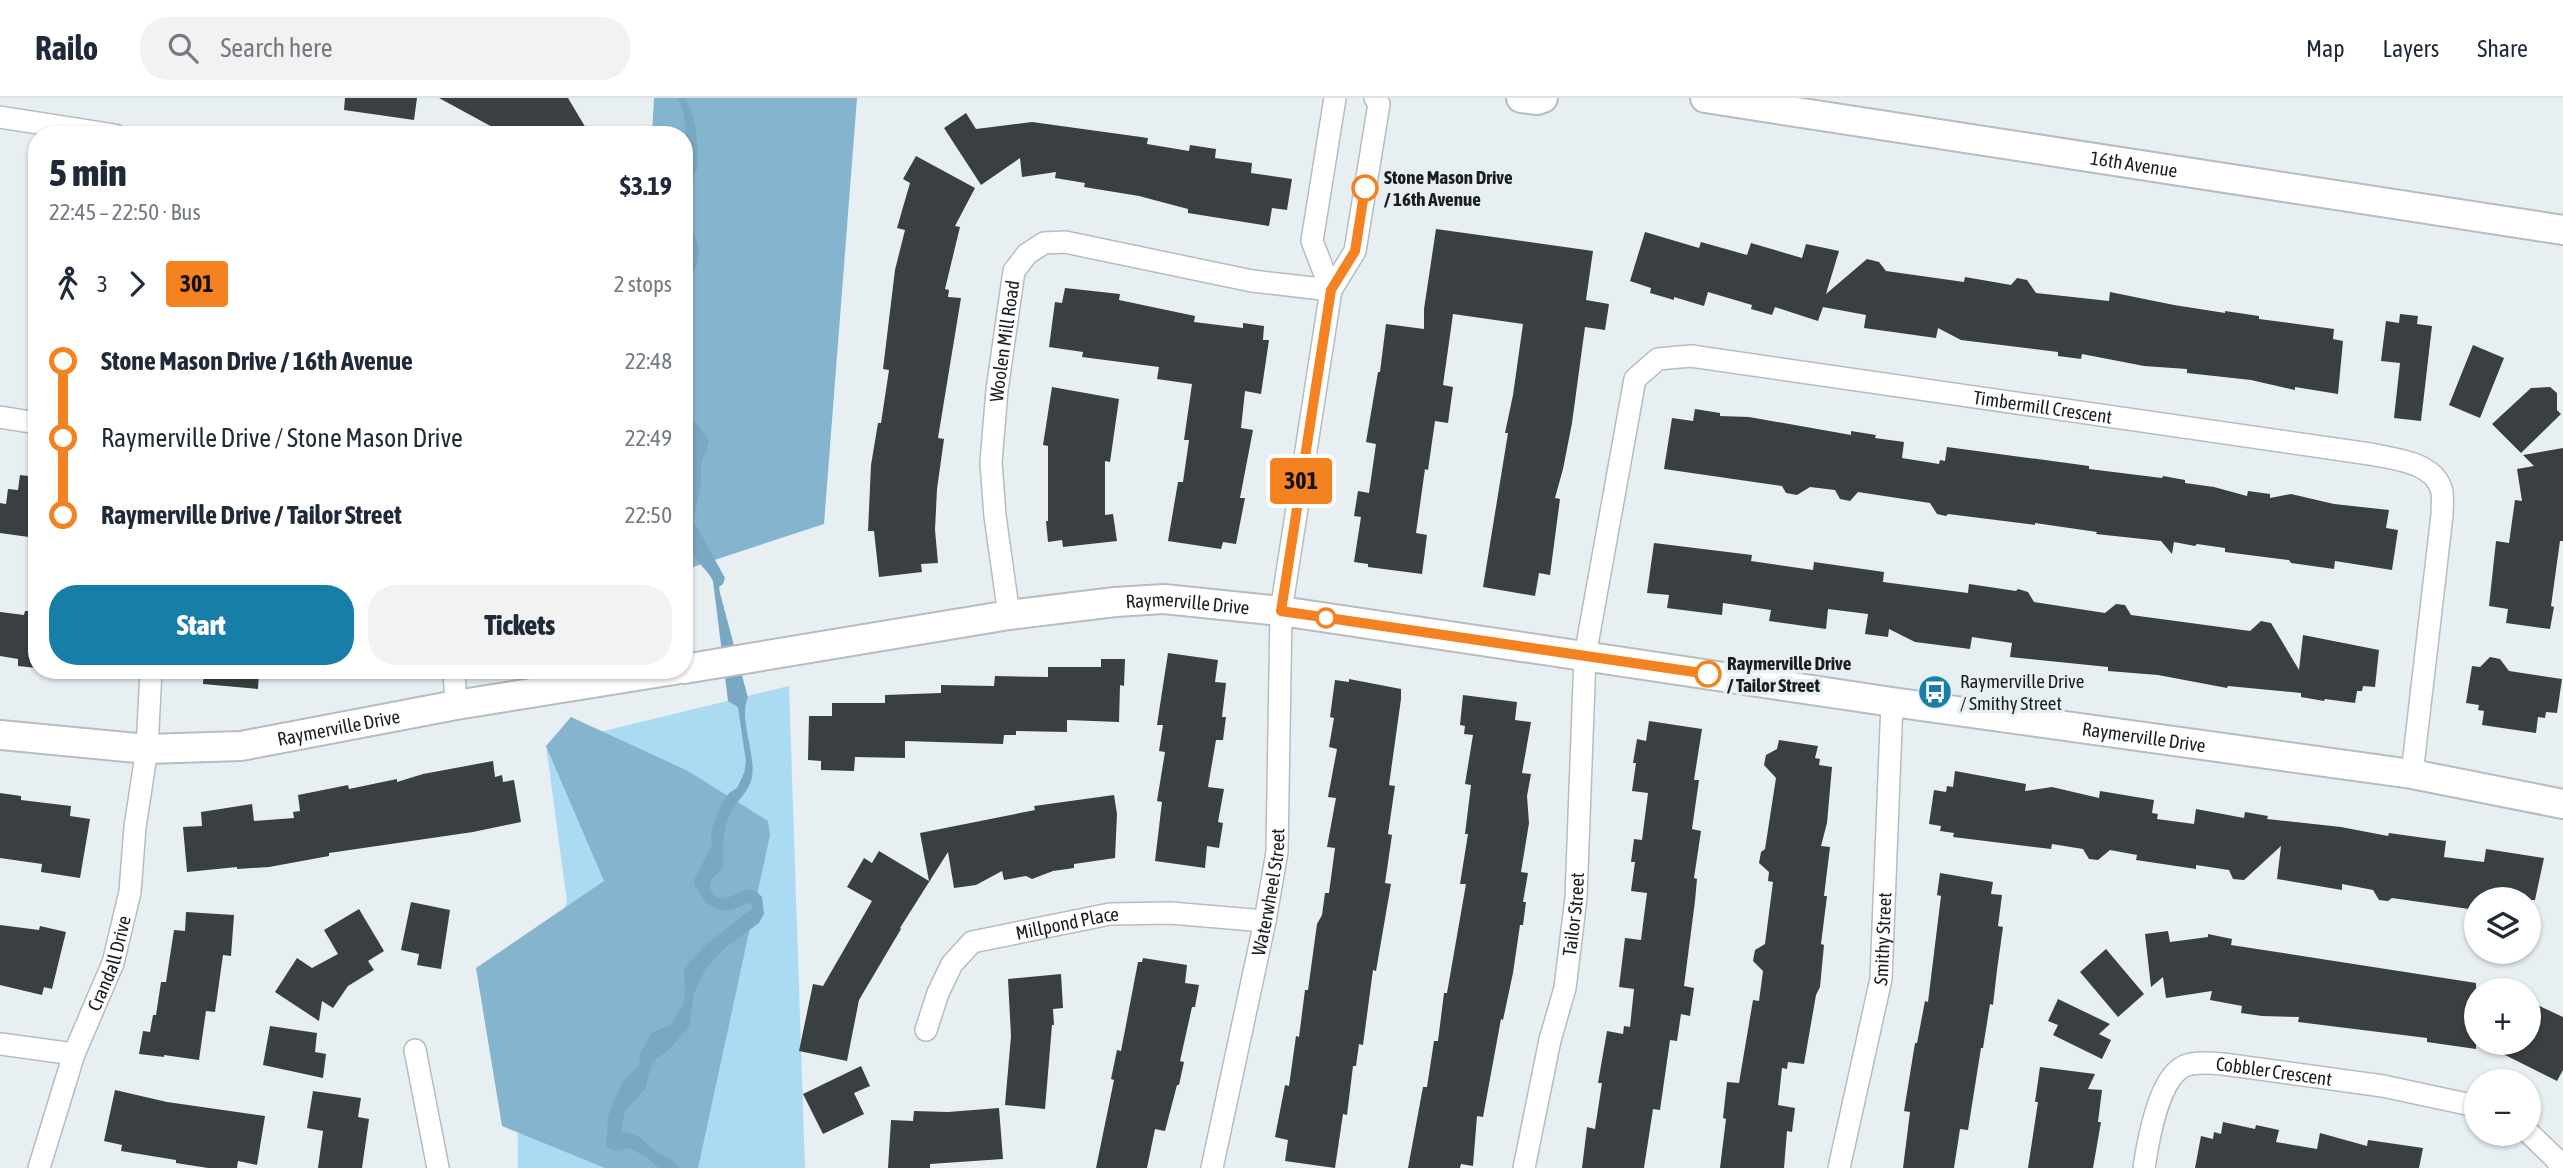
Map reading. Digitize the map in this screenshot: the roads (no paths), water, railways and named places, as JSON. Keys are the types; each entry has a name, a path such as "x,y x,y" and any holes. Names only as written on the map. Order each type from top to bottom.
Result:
{"street":[{"path":"1331,290 1312,241 1335,98"},
{"path":"1331,290 1355,251 1379,104 1375,98"},
{"path":"1521,98 1543,98"},
{"name":"16th Avenue","path":"1705,98 2563,230"},
{"path":"0,117 58,126"},
{"name":"Woolen Mill Road","path":"1009,615 995,516 991,462 997,390 1014,271 1027,254 1044,243 1065,242 1251,281 1331,290"},
{"name":"Waterwheel Street","path":"1212,1168 1265,921 1277,852 1281,611 1331,290"},
{"name":"Timbermill Crescent","path":"1585,656 1635,379 1658,359 1691,356 2370,454 2409,462 2434,475 2442,491 2442,515 2412,774"},
{"path":"0,417 28,422"},
{"name":"Raymerville Drive","path":"693,668 1009,615 1164,599 1281,611 1892,702 2412,774 2563,804"},
{"name":"Tailor Street","path":"1524,1168 1550,1040 1565,988 1576,898 1585,656"},
{"name":"Crandall Drive","path":"38,1168 74,1054 113,963 130,892 135,827 147,749 151,679"},
{"path":"455,679 456,705"},
{"name":"Raymerville Drive","path":"0,735 147,749 240,746 456,705 618,679"},
{"name":"Smithy Street","path":"1839,1168 1881,979 1892,702"},
{"name":"Millpond Place","path":"926,1030 938,993 952,964 972,942 1110,914 1170,913 1265,921"},
{"path":"0,1044 74,1054"},
{"path":"415,1050 438,1168"},
{"name":"Cobbler Crescent","path":"2144,1168 2166,1082 2182,1066 2200,1063 2223,1064 2383,1086 2464,1103"},
{"path":"2541,1144 2557,1159 2561,1168"}],"place":[{"name":"Stone Mason Drive / 16th Avenue","path":"1365,188"},
{"name":"Raymerville Drive / Tailor Street","path":"1708,674"},
{"name":"Raymerville Drive / Smithy Street","path":"1935,692"}]}
